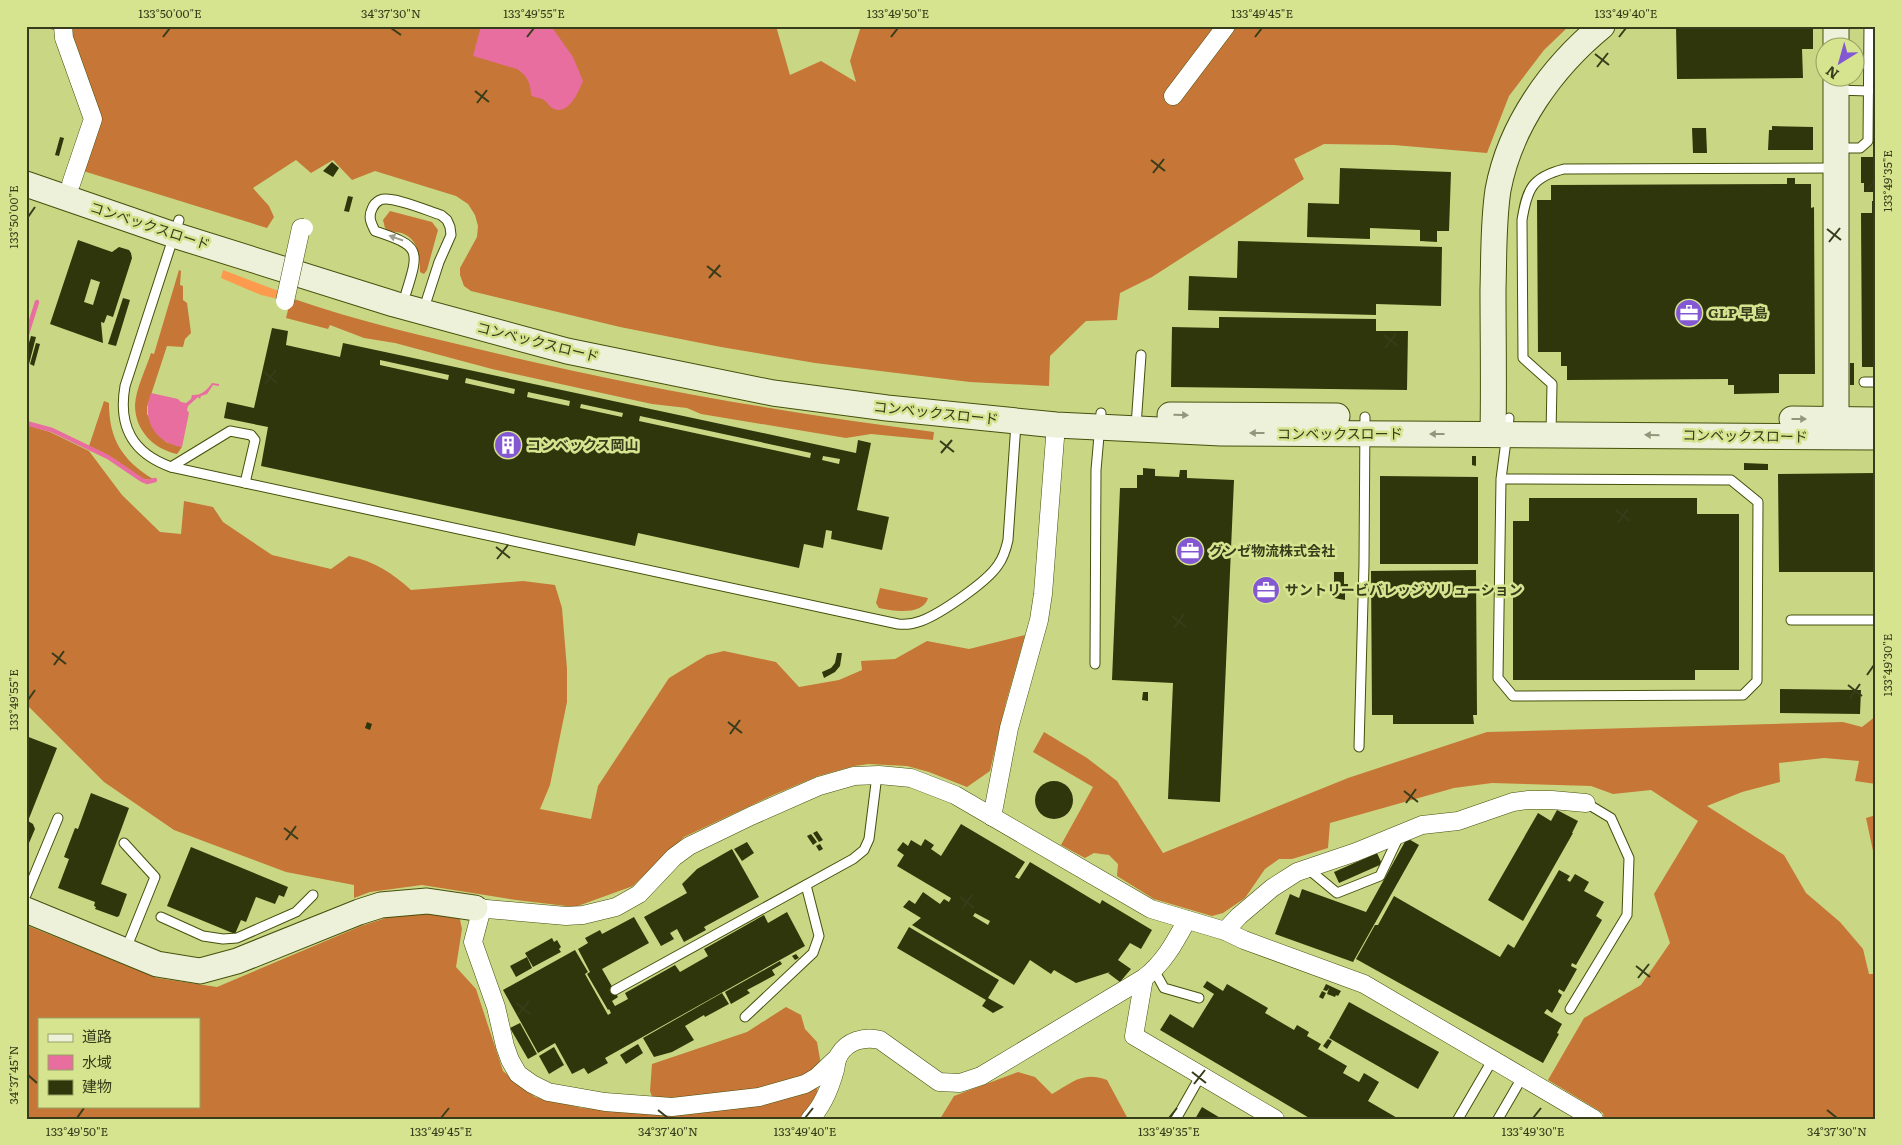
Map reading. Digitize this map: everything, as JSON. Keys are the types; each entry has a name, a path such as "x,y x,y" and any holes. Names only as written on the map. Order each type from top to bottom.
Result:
{"street":[{"path":"63,26 64,38 93,119 71,184"},
{"path":"1173,96 1226,26"},
{"path":"1501,426 1494,229 1499,189 1511,148 1525,117 1562,64 1602,26"},
{"path":"1836,88 1836,428"},
{"name":"コンベックスロード","path":"26,169 71,184 177,227 394,304 567,351 773,392 886,408 1056,425 1100,420"},
{"name":"コンベックスロード","path":"26,184 416,296 574,337 668,358 776,378 1100,420 1137,422 1221,433 1365,425 1836,428 1876,420"},
{"path":"285,301 302,227"},
{"path":"992,817 1009,728 1039,620 1043,594 1056,425"},
{"name":"コンベックスロード","path":"1836,428 1876,437"},
{"path":"26,910 157,964 200,971 237,961 279,933 381,905 427,901 566,916 583,915 616,907 639,894 674,857 689,846 819,786 854,776 877,775 911,778 955,795 1151,909 1225,931 1244,940 1364,984 1592,1118"},
{"path":"1225,931 1239,916 1272,888 1297,872 1356,852 1422,825 1458,821 1513,802 1552,800 1586,803"},
{"path":"479,908 474,942 496,1006 505,1046 518,1074 548,1092 605,1102 672,1107 759,1097 805,1084 817,1077 844,1049 858,1040 872,1038 880,1040 939,1082 960,1083 981,1076 1149,974 1170,951 1187,920"},
{"path":"1149,974 1134,1036 1274,1118"},
{"path":"810,1119 819,1108 830,1088 838,1057"}],"lane":[{"path":"1551,426 1552,384 1523,358 1522,220 1525,198 1534,184 1548,173 1564,169 1836,158 1860,148 1868,141 1869,26"},
{"path":"1855,88 1869,91"},
{"path":"390,199 441,215 447,220 450,227 451,235 439,262 416,296 413,250 404,240 375,231 370,222 370,213 373,206 380,200 390,199"},
{"path":"177,227 125,386 123,406 125,423 134,441 143,452 157,462 171,467 908,625 930,617 985,580 998,567 1005,554 1008,540 1016,421"},
{"path":"1137,422 1141,355"},
{"path":"1864,382 1876,382"},
{"path":"1095,664 1096,470 1100,420"},
{"path":"1359,747 1364,564 1365,425"},
{"path":"1501,426 1498,678 1512,696 1743,695 1757,681 1758,502 1731,480 1501,479"},
{"path":"171,467 230,431 251,435 255,440 245,483"},
{"path":"1791,620 1876,620"},
{"path":"615,990 853,859 864,850 869,839 877,775"},
{"path":"1570,1009 1626,915 1629,858 1611,818 1586,803"},
{"path":"26,895 58,818"},
{"path":"1307,868 1337,894 1380,876 1399,834"},
{"path":"124,843 156,877 125,951"},
{"path":"745,1017 813,953 819,936 806,885"},
{"path":"162,918 203,936 224,939 279,933 313,895"},
{"path":"1149,974 1164,988 1199,998"},
{"path":"1458,1119 1493,1059"},
{"path":"1176,1119 1201,1075"},
{"path":"1498,1119 1522,1076"}],"shaded area":[{"path":"43,26 776,26 790,75 821,61 856,82 850,61 861,26 1569,26 1544,50 1509,96 1487,153 1394,145 1324,144 1294,159 1304,179 1152,277 1120,293 1117,320 1086,321 1050,356 1049,386 970,382 815,363 620,327 471,291 464,286 460,275 460,268 477,237 478,226 475,215 468,204 456,196 375,171 352,180 333,160 311,173 296,160 253,188 269,206 274,217 267,228 80,170 96,124 56,31"},
{"path":"390,211 432,222 438,230 427,270 424,274 420,272 418,250 413,241 404,234 389,231 385,228 383,220"},
{"path":"179,270 181,271 180,285 183,286 183,300 187,303 191,333 185,339 183,347 167,346 147,407 147,414 166,442 182,447 177,454 161,448 147,437 138,423 135,405 139,385 151,353 154,354"},
{"path":"223,270 281,292 278,299 261,295 221,278"},
{"path":"291,298 394,329 607,378 715,399 824,417 934,432 933,440 871,434 846,438 701,414 687,408 652,404 492,369 395,343 364,338 330,325 328,329 286,318"},
{"path":"104,401 109,403 112,427 119,447 133,464 152,480 142,479 113,458 89,446"},
{"path":"26,425 50,432 89,451 122,495 160,532 181,534 184,501 213,507 223,522 272,555 331,569 349,556 358,558 382,568 411,590 523,581 555,585 562,608 567,669 567,702 550,785 540,809 591,819 598,786 669,678 707,655 724,651 776,662 799,687 839,680 862,670 861,661 895,659 927,641 969,649 1025,635 1006,702 990,771 967,787 929,772 907,766 869,764 818,776 684,837 633,886 575,907 422,885 370,892 354,898 354,885 286,872 174,830 104,782 26,704"},
{"path":"880,588 928,598 925,604 914,610 899,611 879,608 876,603"},
{"path":"1876,716 1876,784 1855,781 1859,761 1824,758 1779,763 1780,782 1742,792 1707,806 1784,855 1806,893 1840,922 1863,949 1869,974 1876,974 1876,1119 1604,1119 1603,1113 1548,1080 1584,1018 1641,985 1670,943 1654,894 1698,821 1651,790 1613,794 1591,786 1492,783 1454,788 1330,823 1328,848 1292,859 1279,859 1265,869 1245,898 1223,913 1212,916 1154,899 1117,876 1118,864 1109,855 1094,853 1085,858 1061,845 1093,787 1033,752 1044,732 1087,758 1117,781 1163,853 1348,778 1487,732 1843,722 1862,727"},
{"path":"1876,815 1876,865 1866,818"},
{"path":"429,911 459,915 462,929 456,967 476,989 503,1071 535,1097 582,1108 680,1113 654,1102 650,1091 652,1064 747,1032 786,1007 801,1015 805,1029 817,1042 820,1059 817,1092 810,1110 799,1119 26,1119 26,925 157,978 217,987 361,926 398,914"},
{"path":"1018,1072 1035,1077 1052,1094 1072,1082 1085,1077 1107,1080 1128,1119 940,1119 954,1096"}],"water":[{"path":"481,26 551,26 573,57 583,81 573,101 564,109 554,109 541,98 531,95 528,80 517,69 473,56"},
{"path":"212,383 219,384 219,386 213,385 207,394 201,396 200,399 198,397 188,406 187,410 189,413 182,447 164,441 149,420 148,403 151,393 178,399 186,403 191,399 192,395 198,395 203,392"}],"building":[{"path":"1676,26 1813,26 1813,49 1802,49 1803,78 1677,79"},
{"path":"1772,126 1813,127 1813,150 1768,150 1769,130 1772,130"},
{"path":"1692,128 1706,128 1707,153 1693,153"},
{"path":"60,137 64,138 59,156 55,155"},
{"path":"1861,157 1876,157 1876,192 1864,192 1864,183 1861,183"},
{"path":"332,162 339,168 333,177 323,171"},
{"path":"1340,168 1451,172 1449,231 1437,231 1437,242 1420,241 1420,230 1370,228 1370,239 1307,237 1308,203 1339,204"},
{"path":"1787,178 1795,178 1795,184 1811,184 1811,208 1814,207 1815,374 1779,374 1779,393 1734,394 1734,385 1728,385 1728,379 1567,380 1567,366 1561,366 1561,352 1538,352 1537,200 1551,200 1551,185 1787,184"},
{"path":"348,196 353,197 349,212 344,211"},
{"path":"1872,201 1876,201 1876,367 1862,367 1861,213 1872,213"},
{"path":"78,240 112,252 119,247 129,250 132,258 113,317 107,315 104,323 101,322 103,343 50,324","holes":["91,279 100,282 93,305 84,302"]},
{"path":"1238,241 1442,247 1441,306 1376,304 1376,315 1188,310 1189,276 1237,278"},
{"path":"123,298 130,300 116,346 108,344"},
{"path":"1219,317 1376,319 1376,331 1408,331 1407,390 1171,387 1172,327 1219,328"},
{"name":"コンベックス岡山","path":"272,328 288,331 286,345 340,357 343,343 856,453 858,440 871,443 857,510 889,517 882,550 831,539 832,531 826,530 823,548 804,544 799,568 638,533 635,546 261,466 268,427 224,418 227,402 254,408","holes":["380,360 449,375 448,380 380,365","466,378 515,389 514,394 465,383","528,392 570,401 569,406 527,397","581,404 623,413 622,417 580,408","640,416 811,453 810,458 639,421","823,456 840,459 839,464 822,460"]},
{"path":"31,336 36,337 29,364 26,363 26,353"},
{"path":"36,343 40,344 34,366 30,364"},
{"path":"1850,363 1854,363 1854,385 1850,385"},
{"path":"1472,456 1476,456 1476,466 1472,465"},
{"path":"1744,463 1768,464 1768,470 1744,470"},
{"path":"1143,468 1155,469 1155,476 1179,477 1180,470 1187,470 1187,478 1234,480 1220,802 1168,799 1173,683 1112,680 1120,488 1137,488 1137,475 1143,475"},
{"path":"1876,473 1876,572 1779,572 1778,474"},
{"path":"1380,476 1478,477 1478,564 1380,564"},
{"path":"1529,498 1697,498 1697,514 1739,514 1739,670 1695,670 1695,680 1513,680 1513,521 1529,521"},
{"path":"1476,570 1477,715 1473,715 1474,724 1393,724 1393,715 1372,715 1371,571"},
{"path":"1334,572 1344,572 1344,584 1348,584 1348,589 1345,589 1345,600 1334,598"},
{"path":"837,653 842,653 840,666 835,672 824,678 822,672 831,668 835,663"},
{"path":"1780,689 1861,690 1860,714 1780,713"},
{"path":"1143,692 1148,692 1148,701 1142,700"},
{"path":"367,722 372,724 370,730 365,728"},
{"path":"26,736 57,748 28,821 33,824 35,829 26,850"},
{"path":"1054,781 1067,787 1073,800 1067,813 1054,819 1041,813 1035,800 1041,787"},
{"path":"91,793 129,808 101,884 127,894 117,917 95,909 95,902 58,888 69,859 64,857 75,828 78,829"},
{"path":"1557,810 1578,821 1523,921 1488,900 1538,813 1551,821"},
{"path":"961,824 1025,862 1015,877 1019,879 1030,862 1100,904 1102,900 1152,930 1141,949 1130,943 1118,960 1131,969 1120,982 1108,973 1110,972 1076,983 1054,970 1051,974 1030,960 1014,985 912,925 921,918 903,907 909,900 915,904 923,892 940,904 944,899 949,902 951,898 897,866 904,855 897,850 903,842 908,846 911,840 921,846 925,839 934,845 931,849 941,856","holes":["975,913 990,921 988,925 973,916"]},
{"path":"817,831 823,840 819,842 813,833"},
{"path":"811,834 817,842 813,845 807,836"},
{"path":"1407,838 1419,845 1353,962 1275,934 1290,894 1299,898 1302,889 1366,912"},
{"path":"747,842 754,853 742,861 734,849"},
{"path":"820,844 823,849 819,851 816,846"},
{"path":"191,847 288,887 284,897 279,895 275,904 256,897 246,922 241,920 235,934 167,906"},
{"path":"732,849 759,897 704,927 706,930 684,942 677,929 670,933 674,939 661,946 644,917 687,893 682,884 697,869"},
{"path":"1377,853 1382,864 1339,883 1334,872"},
{"path":"1559,870 1570,876 1567,880 1570,882 1575,874 1589,882 1584,891 1604,902 1596,916 1602,920 1576,965 1572,963 1571,966 1577,969 1564,992 1559,989 1558,992 1562,995 1552,1013 1547,1009 1544,1013 1562,1024 1557,1033 1559,1034 1543,1063 1356,959 1394,896 1500,957 1508,944 1514,948"},
{"path":"787,912 805,946 605,1058 608,1063 588,1074 584,1068 572,1074 555,1043 538,1053 503,990 575,950 588,972 585,974 608,1015 611,1013 587,974 590,972 578,949 588,943 585,938 600,930 602,934 634,917 649,943 602,969 618,997 612,1001 615,1006 628,999 625,993 675,965 680,972 708,956 704,949 764,915 768,923"},
{"path":"909,927 999,980 988,998 1004,1007 993,1013 982,1006 986,1000 897,948"},
{"path":"552,938 554,942 557,940 561,947 559,949 561,952 533,967 525,953"},
{"path":"796,954 799,958 795,960 792,956"},
{"path":"527,957 532,968 516,977 510,966"},
{"path":"780,961 782,964 772,970 775,975 747,990 750,993 731,1004 725,992"},
{"path":"1207,981 1223,991 1227,984 1268,1008 1265,1013 1294,1030 1297,1025 1309,1032 1307,1036 1321,1044 1318,1049 1347,1066 1343,1073 1359,1082 1364,1073 1379,1082 1368,1101 1399,1119 1311,1119 1160,1030 1170,1014 1193,1028 1214,994 1203,987"},
{"path":"1326,984 1341,991 1338,996 1336,995 1335,997 1327,994 1329,988 1327,991 1323,990"},
{"path":"1322,991 1326,993 1323,999 1319,997"},
{"path":"722,993 729,1004 685,1026 694,1040 672,1052 654,1057 643,1038"},
{"path":"1349,1002 1439,1052 1418,1089 1329,1038"},
{"path":"520,1023 537,1054 528,1059 510,1028"},
{"path":"1328,1039 1332,1041 1327,1049 1323,1046"},
{"path":"638,1044 643,1053 626,1064 620,1055"},
{"path":"554,1047 564,1065 549,1074 539,1056"},
{"path":"1202,1107 1222,1119 1195,1119"}],"waterway":[{"path":"26,337 37,302"},
{"path":"26,423 52,430 108,457 142,480 147,482 155,480"}],"place":[{"name":"GLP 早島","path":"1689,313"},
{"name":"コンベックス岡山","path":"508,445"},
{"name":"グンゼ物流株式会社","path":"1190,551"},
{"name":"サントリービバレッジソリューション","path":"1266,590"}]}
